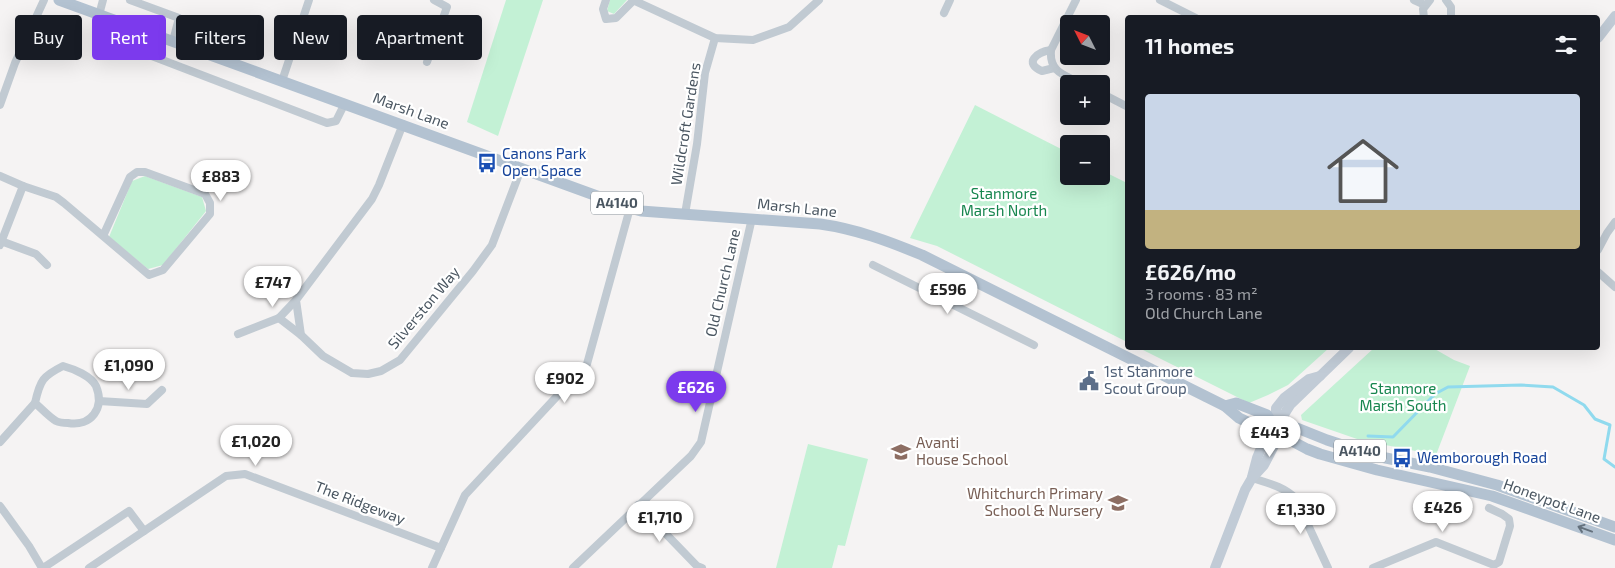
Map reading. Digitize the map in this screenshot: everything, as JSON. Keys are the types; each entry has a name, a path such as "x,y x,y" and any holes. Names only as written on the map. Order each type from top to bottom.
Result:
{"main road":[{"name":"Marsh Lane","path":"59,0 99,15"},
{"name":"Marsh Lane","path":"166,38 630,208 641,211 820,224 856,231 892,242 966,276 1225,406 1240,418 1258,427 1275,429"},
{"name":"Honeypot Lane","path":"1275,429 1297,428 1376,456 1430,467 1497,485 1615,527"},
{"name":"Honeypot Lane","path":"1275,429 1306,449 1320,454 1377,470 1492,496 1615,540"}],"street":[{"path":"0,105 15,63 44,0"},
{"path":"99,15 103,0"},
{"path":"130,0 179,18 174,41"},
{"path":"282,81 309,0"},
{"path":"427,62 447,7 434,0"},
{"path":"606,0 603,9 606,19 616,18 633,0 716,38 752,40 789,27 819,0"},
{"path":"944,13 950,0"},
{"path":"1065,75 1054,68 1051,50 1076,0"},
{"path":"1160,0 1190,15"},
{"path":"1414,0 1427,3 1423,9 1424,15"},
{"path":"1446,0 1451,7 1451,15"},
{"path":"1600,35 1615,16"},
{"name":"Wildcroft Gardens","path":"685,214 697,144 705,74 716,38"},
{"path":"1051,50 1042,51 1037,54 1034,62 1042,72 1054,68"},
{"path":"162,60 327,123 336,121 345,103"},
{"path":"1110,97 1125,105"},
{"path":"238,334 279,318 296,300 372,199 403,124"},
{"name":"Silverston Way","path":"279,318 301,335 323,356 352,373 368,374 381,371 400,360 492,245 521,169"},
{"path":"0,176 64,202 103,236 149,275 163,270 210,214 210,203 205,194 145,172 137,172 130,177 103,236"},
{"path":"23,186 1,243 36,254 48,265"},
{"path":"432,568 465,495 587,364 630,208"},
{"name":"Old Church Lane","path":"573,568 691,456 701,442 752,218"},
{"path":"1600,246 1615,222"},
{"path":"873,265 1034,345"},
{"path":"1600,274 1615,287"},
{"path":"950,303 966,276"},
{"path":"296,300 301,335"},
{"path":"1215,568 1245,490 1252,478 1257,458 1266,436 1275,429 1290,405 1348,350"},
{"path":"0,442 35,403 38,390 46,374 64,366 78,371 95,385 99,401 97,410 88,421 72,424 57,422 35,403"},
{"path":"99,401 147,404 162,390"},
{"name":"The Ridgeway","path":"89,568 226,476 244,474 441,548"},
{"path":"1252,478 1285,489 1296,499 1328,568"},
{"path":"638,505 697,566 702,568"},
{"path":"0,506 29,546 42,568 129,511 144,531"},
{"path":"1373,568 1436,542 1494,564 1499,562 1510,526 1509,519 1489,508"}],"green space":[{"path":"506,0 543,0 498,136 467,122"},
{"path":"610,0 627,0 614,14 607,11"},
{"name":"Stanmore Marsh North","path":"975,105 1060,148 1060,185 1110,185 1110,174 1125,182 1125,341 937,246 910,238"},
{"path":"145,176 202,197 206,211 163,265 148,269 109,237 132,181"},
{"path":"1143,350 1327,350 1288,385 1249,403"},
{"name":"Stanmore Marsh South","path":"1372,350 1436,350 1470,366 1436,455 1360,440 1302,420 1301,415"},
{"path":"808,444 868,459 845,546 838,545 832,568 776,568"}],"waterway":[{"path":"1368,436 1393,437 1435,394 1448,387 1521,385 1553,387 1584,405 1595,419 1610,425 1604,459 1615,467"}],"place":[{"name":"Canons Park Open Space","path":"487,163"},
{"name":"1st Stanmore Scout Group","path":"1089,381"},
{"name":"Avanti House School","path":"901,452"},
{"name":"Wemborough Road","path":"1402,458"},
{"name":"Whitchurch Primary School & Nursery","path":"1118,503"}]}
